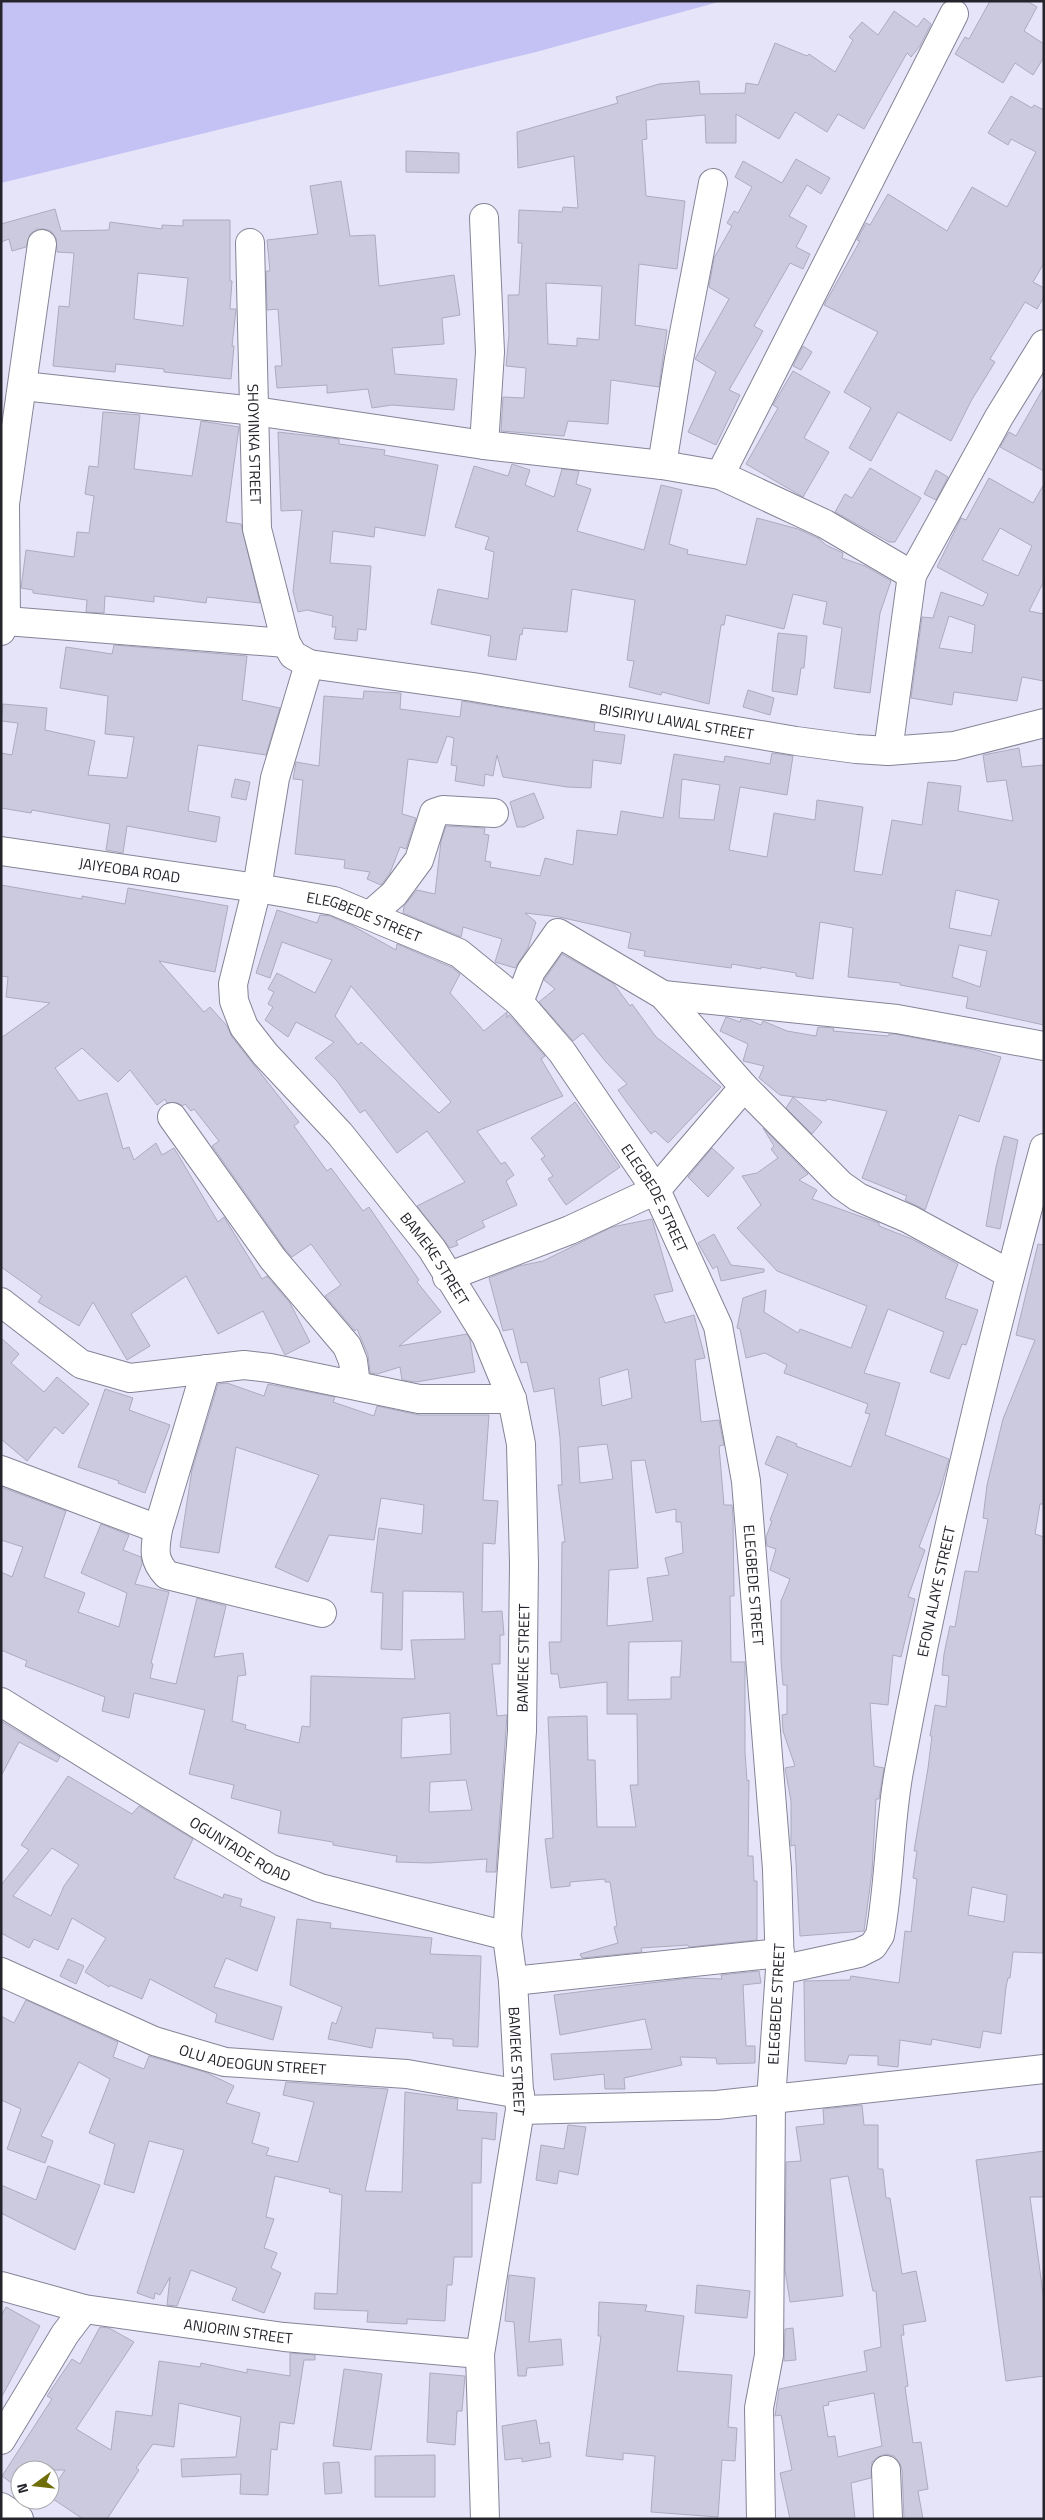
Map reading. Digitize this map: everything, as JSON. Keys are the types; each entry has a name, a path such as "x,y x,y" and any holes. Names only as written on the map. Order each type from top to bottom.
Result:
{"street":[{"path":"720,475 954,14"},
{"path":"662,465 679,359 713,183"},
{"path":"484,218 490,352 484,444"},
{"name":"SHOYINKA STREET","path":"250,243 256,529 286,643"},
{"path":"42,244 5,504 4,626 286,643 293,655 309,664"},
{"path":"888,751 912,575 1000,417 1044,344"},
{"path":"23,386 255,411 484,444 662,465 720,475 826,524 912,575"},
{"name":"BISIRIYU LAWAL STREET","path":"309,664 473,687 796,741 888,751 954,746 1044,723"},
{"name":"BAMEKE STREET","path":"309,664 275,778 257,888 233,984 234,1001 244,1026 265,1054 340,1134 432,1249 447,1277 486,1336 512,1399 521,1444 524,1564 522,1731 507,1936 513,1981 520,2102 480,2354 485,2519"},
{"path":"370,915 394,894 419,860 430,820 434,813 443,810 494,813"},
{"name":"JAIYEOBA ROAD","path":"1,851 257,888"},
{"name":"ELEGBEDE STREET","path":"257,888 334,901 460,953 519,1002 562,1052 656,1190 718,1326 746,1481 777,1869 780,1962 771,2100 769,2355 759,2408 761,2519"},
{"path":"519,1002 530,971 558,933 663,995 744,1087 841,1185 858,1197 909,1219 1010,1274"},
{"path":"663,995 897,1019 1044,1046"},
{"path":"447,1277 570,1230 656,1190 744,1087"},
{"path":"172,1117 273,1259 347,1346 353,1361 356,1385"},
{"name":"EFON ALAYE STREET","path":"513,1981 780,1962 859,1953 873,1946 880,1935 899,1774 947,1530 1010,1274 1044,1148"},
{"path":"1,1302 81,1364 130,1378 244,1365 419,1398 512,1399"},
{"path":"206,1369 158,1529 155,1549 157,1565 167,1576 322,1613"},
{"path":"1,1470 158,1529"},
{"name":"OGUNTADE ROAD","path":"1,1702 269,1868 320,1888 507,1936"},
{"name":"OLU ADEOGUN STREET","path":"1,1972 154,2041 225,2062 407,2074 520,2102 717,2105 1044,2069"},
{"name":"ANJORIN STREET","path":"1,2286 84,2309 284,2337 480,2354"},
{"path":"1,2440 66,2334 84,2309"},
{"path":"886,2470 888,2519"},
{"path":"1,2507 18,2519"}],"shaded area":[{"path":"1,1 722,1 536,52 1,183"}],"building":[{"path":"990,1 1027,1 1037,7 1024,31 1044,44 1044,57 1033,75 1015,63 1003,83 955,54 965,37 969,39"},
{"path":"894,11 917,27 924,18 931,24 920,46 911,57 907,53 864,129 838,114 827,132 795,112 779,139 736,114 736,143 706,143 705,115 646,120 647,139 642,140 646,196 685,201 677,269 639,264 635,325 667,330 659,387 611,380 608,424 568,421 564,436 501,431 503,397 524,398 526,368 506,366 509,335 508,295 519,295 522,243 518,243 519,210 562,212 563,207 578,208 574,156 518,168 517,132 618,103 616,97 659,84 699,81 700,94 745,93 746,83 758,85 775,43 807,56 809,54 835,72 853,40 849,37 862,22 878,35","holes":["546,283 602,286 599,340 577,338 577,346 548,344"]},
{"path":"1011,96 1032,108 1034,105 1044,110 1044,263 1033,282 1044,288 1044,297 1037,309 1025,302 990,359 995,362 971,401 951,441 898,412 871,461 849,448 871,408 844,392 878,332 824,305 860,241 857,240 866,223 870,225 888,194 947,231 972,187 1007,207 1036,152 1011,139 1008,145 988,133"},
{"path":"406,151 459,153 459,173 406,172"},
{"path":"796,159 830,178 821,194 807,185 789,216 807,226 796,247 810,254 803,269 790,263 754,326 763,331 729,390 740,395 716,445 688,432 716,372 695,359 729,299 709,287 714,258 732,226 727,223 734,211 738,213 752,187 735,177 743,161 782,183"},
{"path":"341,181 350,236 375,235 379,286 454,275 460,315 442,318 444,344 392,348 395,374 457,379 454,410 392,405 372,408 368,389 327,393 327,385 277,388 275,366 282,366 278,309 267,310 266,271 270,271 267,240 318,234 310,186"},
{"path":"55,209 61,231 109,230 110,222 162,229 162,225 183,226 183,220 230,220 230,281 232,281 230,309 236,309 231,379 164,372 164,369 116,364 115,372 53,366 59,306 69,307 74,253 57,252 56,238 51,231 44,229 37,229 30,234 26,247 12,251 9,239 1,242 1,224","holes":["138,273 188,278 183,326 134,319"]},
{"path":"803,346 812,352 801,370 793,366"},
{"path":"793,371 830,392 804,438 829,452 803,497 746,464 778,408 773,405"},
{"path":"1044,387 1044,471 1000,447 1009,432 1016,436"},
{"path":"103,412 140,415 134,469 192,476 201,421 239,427 226,522 241,524 260,603 207,597 206,603 154,596 154,602 105,596 104,613 86,612 87,600 33,593 33,590 21,588 26,550 74,557 77,532 89,533 94,496 85,494 89,466 98,467"},
{"path":"278,432 339,439 339,444 385,450 384,455 438,465 425,536 375,527 374,537 333,531 330,563 371,566 366,630 358,629 357,641 334,639 336,627 332,627 333,616 307,610 298,612 293,591 302,510 281,511"},
{"path":"512,464 530,470 525,485 554,497 562,469 579,471 576,484 591,489 577,531 644,550 661,485 682,490 669,544 688,550 687,554 746,565 757,518 798,529 818,538 826,545 843,553 842,558 865,566 891,581 880,613 870,693 834,688 842,628 823,624 827,602 793,594 784,629 726,615 724,625 721,625 709,704 662,692 661,695 629,687 634,661 627,660 635,600 572,589 567,632 523,628 522,635 520,634 516,660 488,656 491,636 431,624 438,589 488,599 494,552 485,549 489,537 455,527 474,466 508,476"},
{"path":"870,468 921,498 895,542 889,542 835,512 845,494 852,498"},
{"path":"936,470 948,477 936,500 924,494"},
{"path":"989,478 1033,503 1044,484 1044,581 1029,611 1044,614 1044,681 1022,677 1017,701 954,692 952,705 911,698 922,617 933,618 941,592 983,606 988,594 937,567 961,518 966,520","holes":["1000,528 1032,546 1018,576 982,560","949,616 975,625 972,653 939,648"]},
{"path":"778,633 807,636 804,668 801,668 797,695 772,691"},
{"path":"114,645 247,656 242,700 280,708 266,755 198,745 188,811 220,817 216,842 127,826 123,853 106,850 110,824 32,810 31,813 1,808 1,753 12,755 18,723 1,721 3,704 47,708 45,730 95,741 88,775 127,778 134,737 105,734 108,696 60,688 66,647 112,654"},
{"path":"748,690 774,698 770,715 743,707"},
{"path":"364,691 401,693 400,709 460,717 462,701 595,723 594,731 625,735 621,764 593,760 591,788 567,787 503,777 497,755 493,776 485,774 484,786 455,781 457,766 451,765 454,738 447,736 437,763 408,759 402,814 416,818 406,849 400,847 390,873 381,885 367,879 370,872 344,868 345,860 295,854 303,780 293,779 296,762 319,766 324,696 363,699"},
{"path":"1019,748 1022,767 1044,765 1044,1025 966,1008 968,997 900,985 900,983 848,977 853,928 820,922 813,979 796,976 796,973 761,967 761,969 732,964 731,968 644,956 645,951 628,948 631,933 559,917 525,913 536,922 528,948 515,968 495,962 502,939 463,927 461,937 403,913 404,906 417,890 435,894 441,841 446,826 485,828 484,834 489,835 485,861 491,862 490,867 540,876 545,858 573,865 577,830 617,835 621,811 663,818 674,754 724,762 725,756 770,764 772,753 793,756 787,795 740,787 729,850 767,857 774,813 815,820 817,800 863,807 854,871 882,875 892,820 922,825 928,782 961,786 958,811 1013,821 1006,780 987,782 983,755","holes":["682,779 720,785 714,820 679,818","956,890 999,900 991,936 949,928","959,945 987,951 980,987 952,977"]},
{"path":"235,779 250,782 246,800 231,797"},
{"path":"534,793 544,818 524,827 517,827 510,802"},
{"path":"1,885 82,899 82,896 125,904 128,888 228,906 215,972 159,961 204,1012 210,1007 227,1026 232,1037 299,1122 294,1126 327,1171 331,1168 363,1211 369,1207 419,1280 417,1282 441,1312 399,1346 467,1334 470,1339 475,1372 416,1382 402,1380 400,1367 377,1374 370,1373 368,1355 357,1329 355,1331 325,1296 341,1285 311,1244 292,1257 285,1249 212,1146 219,1141 194,1109 191,1111 185,1104 182,1106 178,1103 167,1103 165,1099 157,1105 130,1070 118,1082 82,1048 55,1068 79,1101 107,1093 123,1149 129,1147 134,1160 156,1143 162,1155 174,1148 218,1222 224,1217 262,1279 267,1276 290,1303 310,1342 285,1355 263,1311 218,1334 186,1276 131,1314 150,1346 127,1360 93,1302 79,1326 38,1302 42,1296 1,1267 1,1038 50,1003 6,997 8,977 1,976"},
{"path":"277,910 317,923 320,915 330,916 351,925 396,950 397,944 451,967 460,974 450,993 484,1031 507,1012 507,1018 509,1015 545,1056 541,1059 563,1096 477,1131 501,1164 505,1162 514,1175 506,1181 517,1205 482,1221 485,1227 456,1241 458,1245 450,1248 417,1206 465,1182 427,1131 397,1153 365,1110 360,1113 337,1081 315,1058 334,1042 296,1022 288,1037 265,1020 273,1007 268,1004 274,992 268,989 277,973 315,993 332,960 282,942 270,978 256,973","holes":["351,986 451,1102 439,1113 361,1042 358,1045 335,1016"]},
{"path":"562,954 613,983 630,1006 632,1004 656,1037 721,1087 668,1143 655,1131 651,1134 618,1090 627,1084 605,1061 583,1033 573,1041 539,1002 555,989 544,980"},
{"path":"726,1017 740,1022 741,1019 749,1020 761,1025 763,1021 787,1031 816,1036 818,1027 834,1028 833,1031 888,1036 889,1034 895,1034 973,1049 1001,1057 979,1122 959,1115 925,1210 905,1200 907,1196 862,1178 887,1111 827,1099 826,1101 780,1095 759,1078 764,1066 743,1061 748,1044 720,1031"},
{"path":"793,1097 822,1122 812,1134 786,1108"},
{"path":"575,1102 620,1167 566,1205 548,1179 553,1176 541,1159 545,1156 531,1138"},
{"path":"763,1128 808,1174 799,1180 817,1190 812,1199 879,1223 879,1226 912,1239 958,1264 945,1298 978,1310 966,1345 962,1344 949,1379 930,1372 944,1332 888,1309 864,1373 900,1383 885,1435 949,1459 939,1494 919,1547 925,1550 908,1597 915,1599 901,1657 893,1655 888,1705 870,1703 874,1766 884,1768 879,1799 876,1799 872,1872 864,1931 800,1936 795,1845 791,1846 791,1801 785,1768 795,1766 783,1731 782,1715 787,1714 787,1685 783,1685 781,1660 781,1601 790,1579 770,1570 776,1549 767,1546 766,1537 772,1521 770,1520 788,1474 765,1464 777,1436 797,1444 796,1446 851,1467 870,1414 865,1413 868,1404 784,1373 787,1365 765,1353 746,1358 740,1329 737,1328 743,1298 766,1290 764,1312 798,1333 800,1329 851,1348 867,1306 777,1271 737,1228 761,1205 742,1176 757,1173 778,1158 771,1149 774,1146"},
{"path":"1004,1136 1018,1140 1000,1229 986,1226 996,1167"},
{"path":"712,1148 734,1168 708,1197 688,1177"},
{"path":"652,1219 673,1291 654,1295 665,1323 694,1315 705,1358 695,1360 701,1422 719,1420 724,1445 719,1446 724,1505 732,1505 733,1517 734,1596 730,1596 731,1662 745,1662 745,1752 747,1781 749,1780 748,1856 753,1856 754,1881 757,1881 757,1940 689,1947 688,1945 641,1948 642,1952 582,1958 580,1954 618,1943 614,1927 617,1926 610,1882 605,1882 605,1879 570,1882 570,1886 551,1888 545,1839 553,1838 548,1717 587,1716 588,1760 595,1760 597,1827 636,1827 630,1785 638,1785 637,1714 607,1714 607,1682 560,1688 558,1674 551,1674 549,1642 561,1642 562,1542 565,1542 558,1485 562,1485 560,1438 554,1388 534,1392 527,1362 521,1363 513,1329 503,1331 489,1278 519,1266 543,1261 612,1227","holes":["628,1369 632,1398 602,1406 599,1378","607,1444 613,1479 580,1483 578,1447","645,1460 656,1513 676,1509 676,1522 681,1522 683,1553 665,1558 669,1575 647,1578 653,1621 607,1626 609,1570 638,1568 631,1461","682,1641 680,1677 671,1677 671,1699 628,1700 629,1642"]},
{"path":"714,1234 731,1265 764,1269 764,1272 721,1281 717,1266 713,1269 698,1243"},
{"path":"1038,1244 1044,1245 1044,1504 1040,1504 1035,1534 1044,1537 1044,1953 1013,1952 1010,1978 1008,1978 1006,1987 1001,2034 983,2031 980,2048 932,2039 931,2045 900,2040 898,2067 878,2065 878,2056 849,2055 846,2064 805,2061 804,1981 850,1980 851,1976 899,1983 905,1931 911,1932 917,1879 913,1878 917,1851 914,1851 928,1768 932,1736 930,1736 935,1705 946,1707 949,1676 942,1675 944,1654 950,1626 955,1627 965,1571 978,1572 988,1519 983,1518 987,1485 1003,1419 1035,1340 1016,1335","holes":["972,1887 1007,1895 1004,1922 968,1915"]},
{"path":"1,1338 19,1354 11,1363 44,1392 57,1377 89,1404 63,1434 55,1427 27,1461 1,1439"},
{"path":"227,1383 264,1396 268,1384 335,1397 333,1402 374,1416 377,1406 419,1415 489,1415 483,1500 498,1501 495,1544 483,1543 482,1612 502,1611 504,1635 500,1635 500,1664 492,1664 497,1716 507,1715 496,1872 486,1872 487,1859 429,1863 396,1862 397,1856 333,1845 333,1842 278,1833 281,1811 231,1798 234,1785 189,1774 205,1710 134,1693 129,1718 102,1711 105,1697 25,1666 27,1661 1,1650 1,1572 12,1577 23,1547 1,1540 1,1487 66,1511 44,1577 85,1593 78,1612 119,1627 127,1593 81,1573 101,1524 129,1535 123,1550 141,1557 142,1564 135,1584 169,1592 151,1663 153,1664 150,1678 176,1684 197,1598 226,1606 214,1657 243,1653 246,1675 238,1676 232,1721 246,1725 245,1729 299,1743 302,1726 310,1727 311,1676 415,1679 411,1640 465,1639 463,1592 403,1591 402,1650 381,1649 383,1593 371,1592 379,1528 422,1534 424,1505 381,1498 374,1540 329,1535 308,1582 275,1567 319,1475 236,1447 219,1553 180,1547 192,1470 218,1384","holes":["450,1713 451,1754 401,1758 402,1718","466,1780 472,1810 429,1812 430,1782"]},
{"path":"105,1389 133,1398 129,1410 170,1425 145,1493 118,1483 119,1481 78,1467"},
{"path":"1,1721 60,1757 57,1762 19,1742 1,1776"},
{"path":"68,1776 132,1814 139,1806 193,1839 174,1878 223,1898 224,1894 242,1899 240,1906 275,1917 257,1971 226,1958 214,1987 282,2007 273,2040 215,2022 217,2014 150,1979 142,1999 110,1985 109,1987 85,1972 106,1938 72,1918 58,1950 34,1939 29,1948 1,1933 1,1885 29,1850 21,1845","holes":["52,1848 79,1865 64,1886 51,1916 13,1896"]},
{"path":"297,1919 331,1923 330,1928 432,1938 430,1954 481,1956 478,2047 453,2046 453,2039 433,2038 433,2033 376,2028 372,2048 328,2039 332,2022 336,2024 342,2007 290,1985"},
{"path":"68,1959 84,1966 76,1984 60,1976"},
{"path":"759,1971 761,1983 743,1985 746,2046 755,2046 755,2063 717,2064 716,2058 680,2057 682,2065 624,2078 625,2089 605,2089 604,2074 554,2080 551,2054 652,2049 645,2019 560,2035 554,1995 690,1978 722,1979 721,1975"},
{"path":"26,2000 118,2042 113,2057 144,2069 149,2056 205,2072 234,2086 226,2103 260,2113 252,2143 269,2148 266,2155 298,2162 314,2102 283,2095 286,2082 388,2089 365,2191 402,2192 405,2092 458,2099 457,2110 497,2113 495,2140 482,2138 481,2183 472,2183 472,2257 454,2257 452,2285 447,2285 445,2321 407,2319 407,2324 367,2322 368,2311 314,2309 315,2293 337,2294 342,2195 329,2192 330,2189 275,2176 266,2217 274,2219 264,2248 277,2253 271,2268 281,2273 264,2313 232,2300 237,2288 191,2270 177,2306 167,2305 170,2277 160,2295 155,2293 154,2299 137,2293 184,2150 149,2141 134,2193 104,2184 115,2144 89,2133 110,2079 79,2062 41,2136 53,2141 45,2163 7,2149 21,2109 1,2100 1,2016 14,2023"},
{"path":"862,2105 864,2125 878,2125 878,2169 883,2169 886,2198 890,2198 902,2274 916,2271 926,2321 903,2325 904,2335 901,2335 908,2386 905,2387 913,2443 921,2442 928,2489 918,2491 923,2519 904,2519 902,2469 894,2456 886,2454 872,2462 871,2478 851,2483 855,2519 790,2519 780,2473 792,2470 781,2415 775,2416 779,2389 867,2371 864,2351 881,2347 876,2291 873,2291 848,2176 830,2179 843,2296 790,2302 785,2270 786,2162 801,2161 796,2127 824,2124 823,2109","holes":["874,2393 882,2446 838,2457 835,2436 828,2437 823,2406 829,2405 828,2402"]},
{"path":"568,2125 586,2127 578,2175 559,2171 557,2184 536,2180 541,2145 564,2149"},
{"path":"1044,2151 1044,2197 1030,2197 1044,2301 1044,2376 1006,2381 976,2160"},
{"path":"48,2166 100,2185 75,2250 1,2213 1,2185 36,2200"},
{"path":"509,2275 535,2278 529,2342 561,2339 563,2365 527,2368 526,2376 518,2376 514,2322 505,2321"},
{"path":"697,2285 750,2291 747,2318 695,2313"},
{"path":"599,2302 647,2305 645,2311 684,2316 677,2371 732,2375 728,2427 737,2428 735,2461 722,2460 718,2517 651,2512 655,2456 623,2453 623,2460 586,2456 601,2336 598,2336"},
{"path":"6,2307 40,2326 1,2398 1,2316"},
{"path":"100,2327 109,2328 134,2342 76,2429 111,2450 116,2411 152,2416 159,2361 200,2367 201,2363 247,2373 247,2369 290,2376 290,2353 315,2355 315,2360 304,2360 294,2424 280,2422 277,2450 271,2449 268,2495 240,2494 241,2474 182,2477 181,2459 236,2457 241,2417 179,2403 174,2447 153,2444 136,2468 139,2470 107,2519 83,2519 60,2504 60,2478 65,2470 60,2470 60,2460 12,2460 52,2399 47,2396 72,2359 80,2364"},
{"path":"793,2328 796,2360 784,2361 785,2329"},
{"path":"344,2369 382,2374 371,2450 333,2446"},
{"path":"430,2373 465,2376 462,2411 457,2411 455,2445 427,2442"},
{"path":"536,2420 540,2444 549,2442 551,2457 522,2462 522,2458 505,2460 502,2426"},
{"path":"435,2455 435,2497 375,2497 375,2456"},
{"path":"339,2462 342,2493 325,2494 323,2463"},
{"path":"10,2464 10,2482 2,2476"}]}
